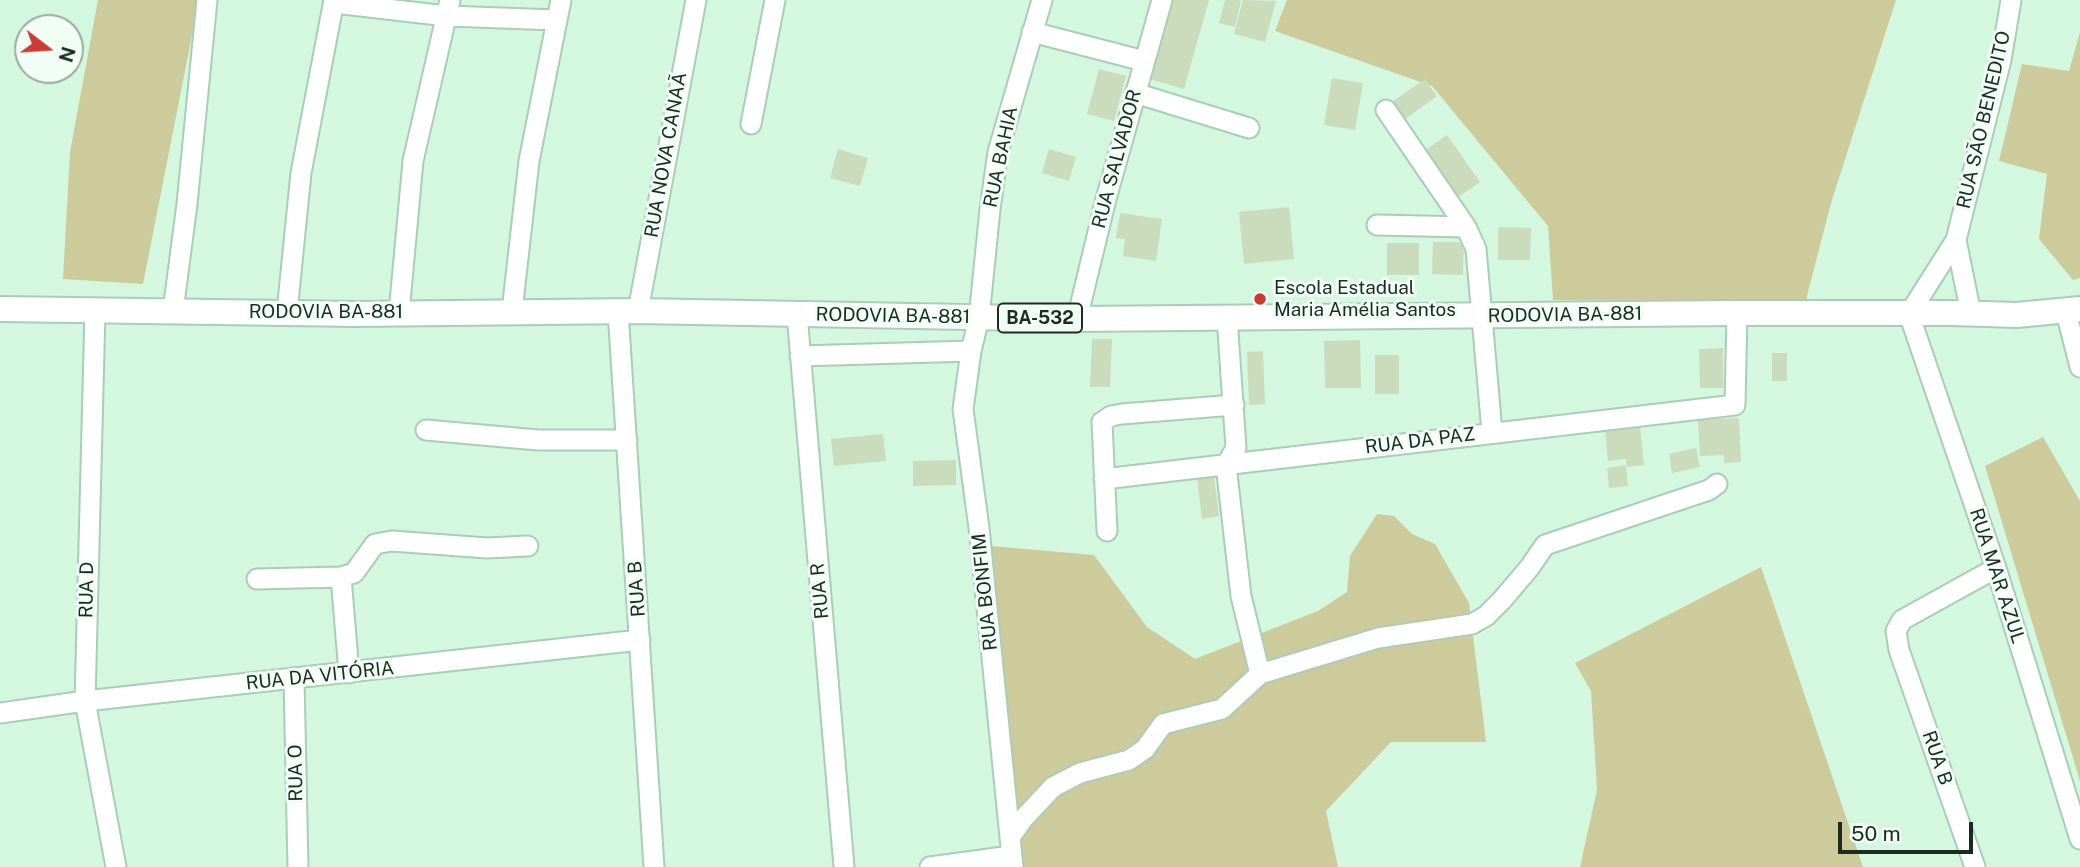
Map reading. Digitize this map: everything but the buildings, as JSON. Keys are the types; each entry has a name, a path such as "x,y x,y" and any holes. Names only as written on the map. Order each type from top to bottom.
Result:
{"main road":[{"name":"RODOVIA BA-881","path":"0,309 399,313 628,311 1077,318 1737,313 2017,315 2073,310"}],"street":[{"path":"173,311 187,204 207,0"},
{"path":"512,311 529,161 561,0"},
{"name":"RUA NOVA CANAÃ","path":"628,311 696,0"},
{"path":"751,124 775,0"},
{"name":"RUA BAHIA","path":"979,317 999,152 1042,0"},
{"name":"RUA SALVADOR","path":"1077,318 1162,0"},
{"name":"RUA SÃO BENEDITO","path":"1909,314 1956,240 2001,60 2011,0"},
{"path":"287,312 301,173 334,1 448,8 557,20"},
{"path":"399,313 413,161 448,8"},
{"path":"1032,32 1144,61"},
{"path":"1135,93 1249,128"},
{"path":"1386,110 1466,227 1479,258 1492,432"},
{"path":"1377,225 1466,227"},
{"name":"RUA SÃO BENEDITO","path":"1956,240 1970,314"},
{"path":"2073,310 2080,367"},
{"name":"RUA D","path":"95,311 85,701 117,867"},
{"name":"RUA B","path":"628,311 627,440 654,867"},
{"name":"RUA DA PAZ","path":"1104,479 1735,405 1737,313"},
{"name":"RUA R","path":"797,314 844,867"},
{"name":"RUA MAR AZUL","path":"1909,314 1996,568 2080,839"},
{"name":"RUA BONFIM","path":"979,317 963,409 979,528 1012,853"},
{"path":"1227,317 1236,448 1226,465 1241,596 1260,674"},
{"path":"800,356 971,351"},
{"path":"1107,531 1103,420 1114,415 1234,405"},
{"path":"426,430 538,440 627,440"},
{"path":"930,867 1012,853 1041,798 1062,780 1129,760 1145,749 1163,724 1222,709 1260,674 1378,638 1472,624 1486,616 1502,600 1545,545 1709,490 1717,484"},
{"path":"257,579 341,577 354,573 374,544 392,541 487,548 528,547"},
{"name":"RUA B","path":"1975,867 1899,650 1896,631 1902,621 1996,568"},
{"path":"341,577 349,673"},
{"name":"RUA DA VITÓRIA","path":"0,713 85,701 640,640"},
{"name":"RUA O","path":"294,679 298,867"}],"shaded area":[{"path":"98,0 199,0 143,284 63,279 70,152"},
{"path":"1287,0 1896,0 1831,203 1806,300 1553,300 1548,226 1432,86 1275,31"},
{"path":"2080,32 2080,278 2073,280 2039,239 2047,174 1999,161 2022,64 2069,71"},
{"path":"2043,437 2080,501 2080,781 1985,466"},
{"path":"1377,514 1394,516 1412,534 1435,544 1469,603 1486,742 1391,742 1326,811 1338,867 1020,867 991,546 1094,555 1147,627 1195,659 1318,611 1347,592 1350,556"},
{"path":"1761,567 1863,867 1580,867 1597,790 1591,691 1575,663"}],"place":[{"name":"Escola Estadual Maria Amélia Santos","path":"1260,299"}]}
